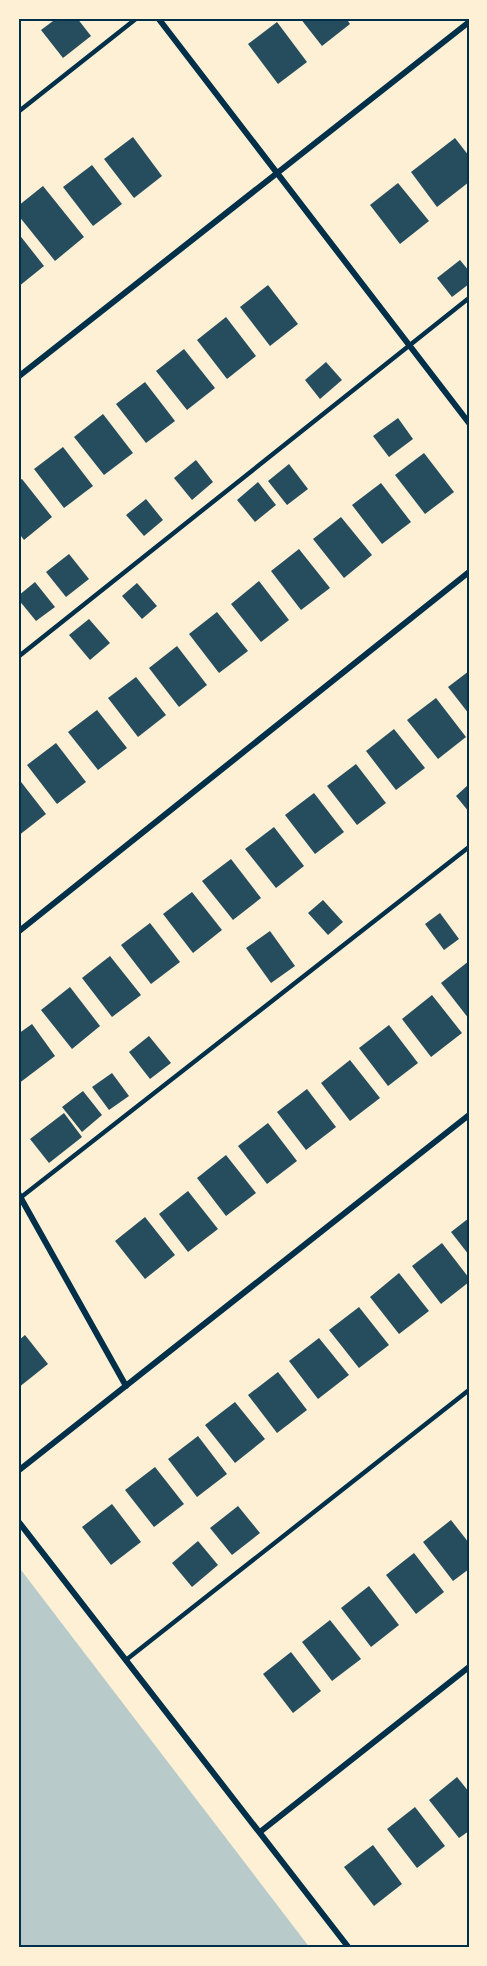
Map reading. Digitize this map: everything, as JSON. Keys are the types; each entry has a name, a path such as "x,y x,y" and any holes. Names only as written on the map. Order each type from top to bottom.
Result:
{"street":[{"path":"158,18 469,423"},
{"path":"18,377 469,22"},
{"path":"18,932 469,572"},
{"path":"18,1472 469,1114"},
{"path":"19,1196 126,1386"},
{"path":"18,1521 349,1948"},
{"path":"260,1832 469,1667"}],"lane":[{"path":"18,112 137,18"},
{"path":"18,657 469,298"},
{"path":"19,1196 469,847"},
{"path":"126,1660 469,1390"}],"shaded area":[{"path":"18,1566 310,1948 18,1948"}],"building":[{"path":"57,18 77,18 91,36 63,58 41,30"},
{"path":"300,18 346,18 350,24 322,46"},
{"path":"277,22 307,62 278,84 248,44"},
{"path":"133,137 162,176 134,198 104,159"},
{"path":"455,138 469,156 469,182 437,207 411,172"},
{"path":"92,165 122,204 93,226 63,187"},
{"path":"398,183 429,221 400,244 370,205"},
{"path":"43,186 84,237 55,261 18,215 18,206"},
{"path":"18,233 44,266 18,287"},
{"path":"460,260 469,271 469,284 452,297 437,278"},
{"path":"268,285 298,324 270,346 240,307"},
{"path":"226,317 256,356 227,379 197,340"},
{"path":"184,349 215,388 187,410 156,371"},
{"path":"326,362 342,380 320,399 305,380"},
{"path":"145,382 175,421 146,443 116,404"},
{"path":"103,414 133,453 104,475 74,437"},
{"path":"398,418 413,439 389,457 373,436"},
{"path":"63,447 93,486 64,508 34,469"},
{"path":"424,453 454,492 425,514 395,475"},
{"path":"196,460 213,482 192,500 174,478"},
{"path":"289,464 308,489 287,505 268,481"},
{"path":"22,479 52,517 24,540 18,532 18,481"},
{"path":"258,482 276,505 255,522 237,500"},
{"path":"381,483 411,522 382,544 352,505"},
{"path":"146,499 163,520 144,536 126,515"},
{"path":"341,517 372,555 344,578 313,539"},
{"path":"299,549 330,588 301,610 271,571"},
{"path":"69,554 89,579 66,597 46,572"},
{"path":"259,581 289,620 261,642 231,604"},
{"path":"35,582 55,607 36,621 18,599 18,596"},
{"path":"137,583 157,606 142,619 122,596"},
{"path":"217,612 248,651 219,673 189,634"},
{"path":"89,619 110,643 90,660 69,635"},
{"path":"177,646 207,685 179,707 149,668"},
{"path":"469,671 469,714 448,687"},
{"path":"136,677 166,715 138,737 108,698"},
{"path":"436,698 466,737 438,759 407,720"},
{"path":"97,710 127,748 98,770 68,732"},
{"path":"394,729 425,768 396,790 366,751"},
{"path":"56,743 86,782 57,804 27,765"},
{"path":"356,764 386,803 357,825 327,786"},
{"path":"18,778 46,814 18,836"},
{"path":"469,784 469,812 456,796"},
{"path":"314,793 344,832 315,854 285,815"},
{"path":"274,827 304,866 276,888 245,849"},
{"path":"231,859 261,898 233,920 202,881"},
{"path":"192,892 222,930 193,953 163,914"},
{"path":"323,900 343,922 328,935 308,913"},
{"path":"440,913 459,939 444,950 425,924"},
{"path":"150,923 180,962 151,984 121,945"},
{"path":"270,931 295,966 271,983 246,948"},
{"path":"110,956 141,995 112,1017 82,978"},
{"path":"469,961 469,1019 441,983"},
{"path":"70,987 100,1026 72,1049 41,1010"},
{"path":"432,995 462,1033 431,1057 402,1019"},
{"path":"32,1024 55,1056 18,1084 18,1034"},
{"path":"389,1025 418,1063 388,1086 359,1048"},
{"path":"149,1036 171,1063 150,1079 129,1052"},
{"path":"350,1060 380,1098 350,1121 321,1083"},
{"path":"112,1073 129,1096 109,1110 92,1087"},
{"path":"307,1089 336,1127 306,1150 277,1112"},
{"path":"83,1091 102,1115 82,1132 62,1107"},
{"path":"64,1113 82,1137 49,1163 30,1139"},
{"path":"268,1123 297,1161 267,1184 238,1146"},
{"path":"226,1155 256,1193 226,1216 197,1178"},
{"path":"188,1191 218,1229 188,1252 159,1214"},
{"path":"145,1217 175,1255 145,1279 115,1241"},
{"path":"469,1218 469,1255 451,1232"},
{"path":"442,1243 469,1278 469,1282 441,1304 412,1266"},
{"path":"399,1273 429,1311 399,1334 370,1297"},
{"path":"359,1307 389,1345 359,1368 329,1330"},
{"path":"25,1335 48,1364 18,1388 18,1341"},
{"path":"319,1338 349,1375 318,1399 289,1361"},
{"path":"278,1372 307,1410 277,1433 248,1395"},
{"path":"235,1402 265,1439 235,1463 205,1425"},
{"path":"198,1436 227,1474 197,1497 168,1459"},
{"path":"155,1467 184,1504 154,1527 125,1490"},
{"path":"112,1504 141,1542 111,1565 82,1527"},
{"path":"238,1506 260,1533 232,1555 210,1528"},
{"path":"451,1520 469,1543 469,1569 453,1581 423,1542"},
{"path":"198,1541 218,1565 192,1587 172,1563"},
{"path":"414,1553 444,1592 416,1614 386,1575"},
{"path":"369,1586 399,1625 371,1647 341,1608"},
{"path":"330,1620 361,1659 332,1681 302,1642"},
{"path":"291,1652 321,1691 293,1713 263,1674"},
{"path":"457,1777 469,1792 469,1831 459,1838 429,1800"},
{"path":"415,1807 445,1846 417,1868 387,1829"},
{"path":"373,1845 402,1884 374,1906 344,1867"}]}
